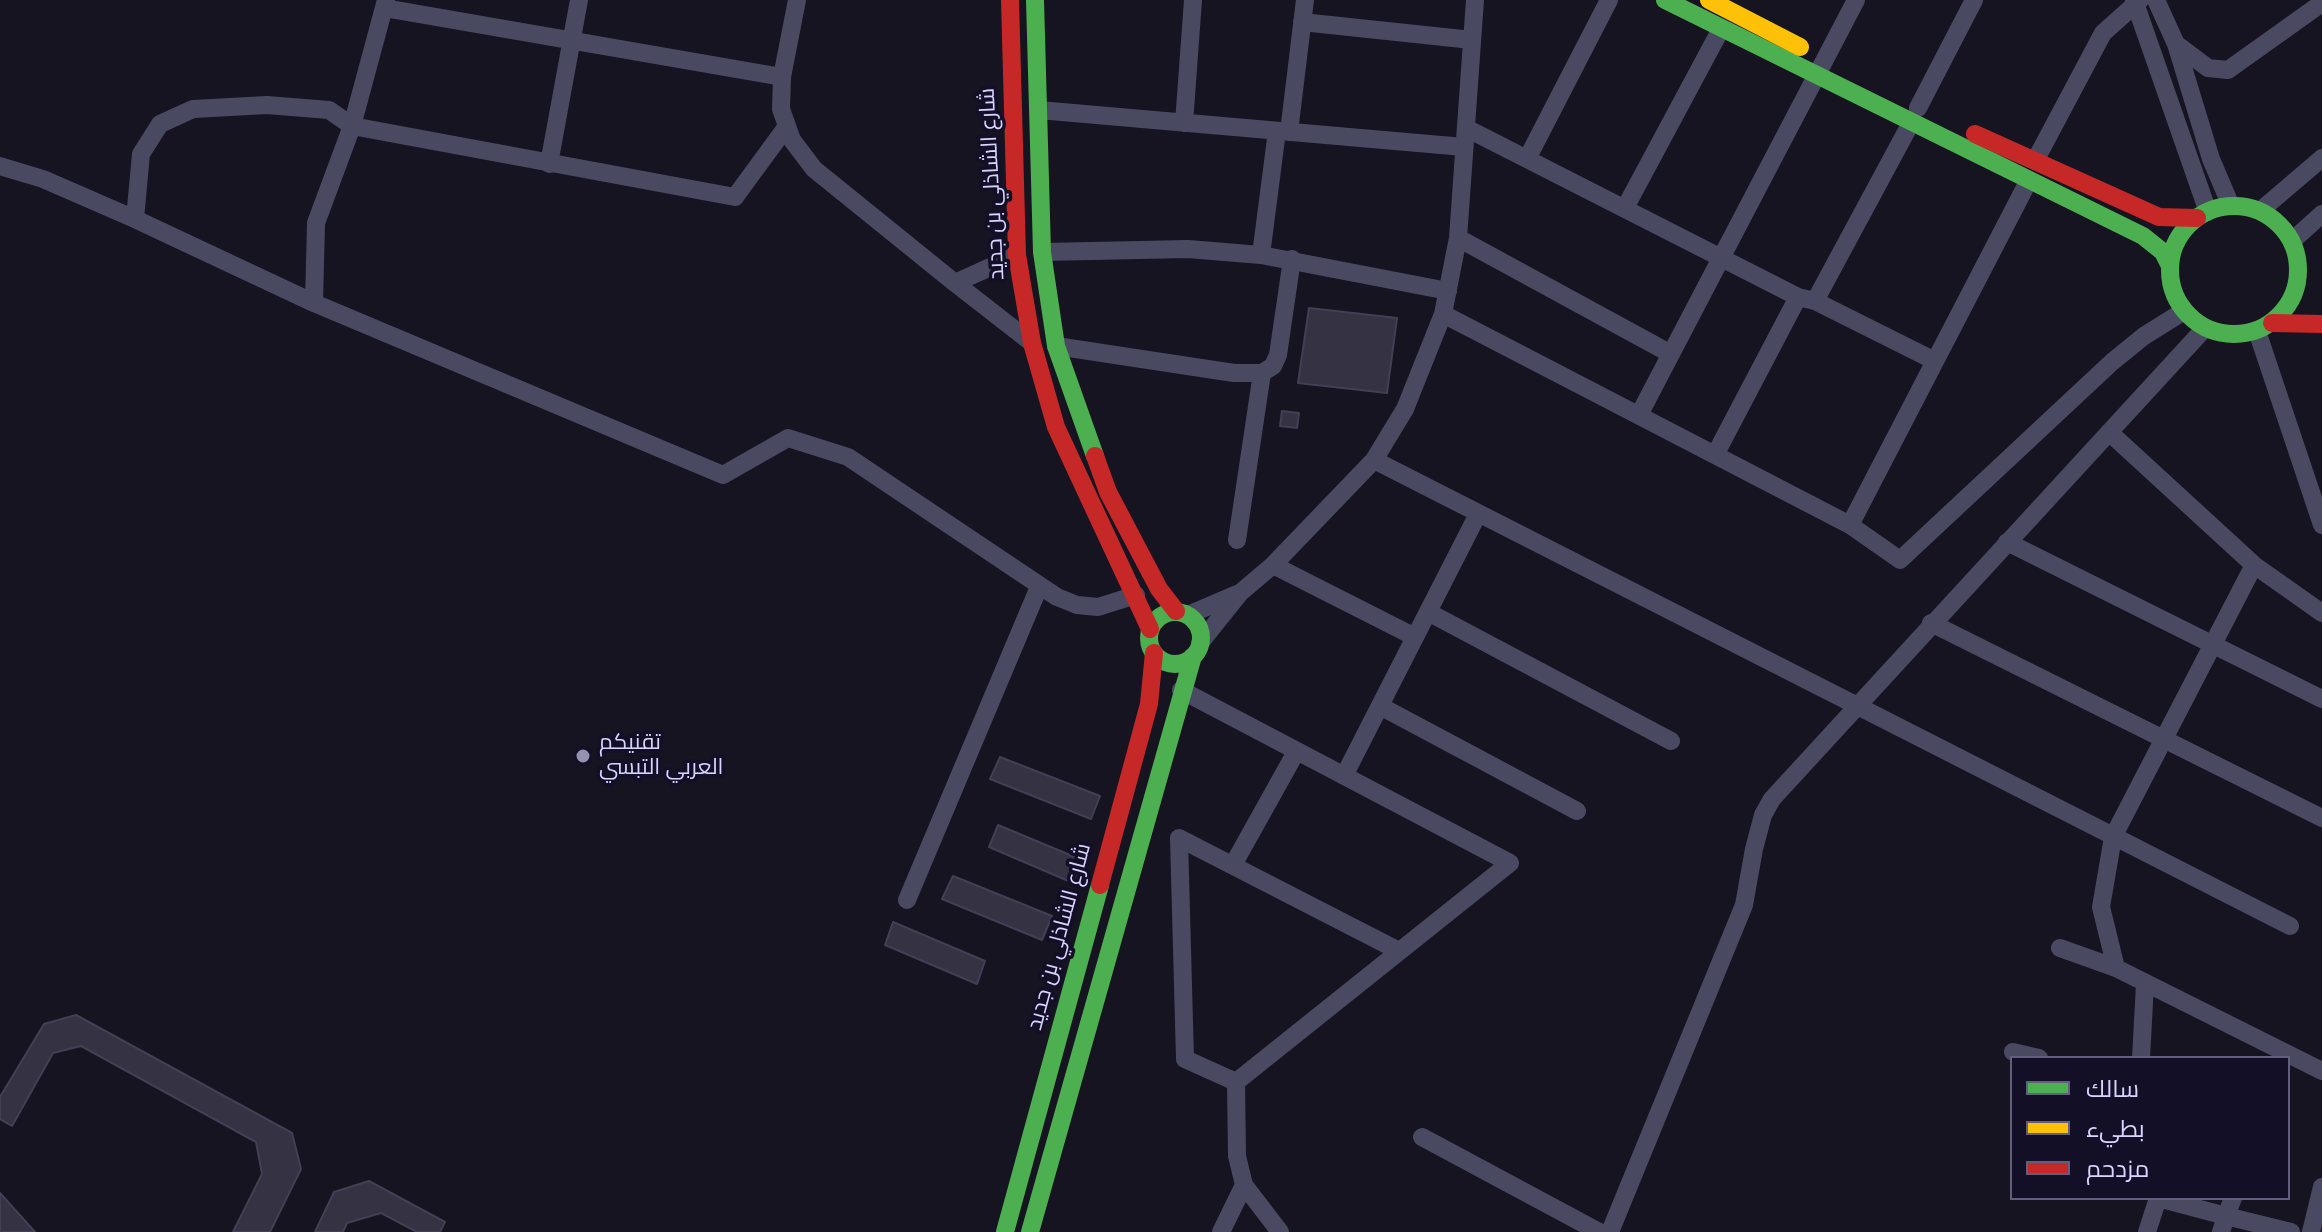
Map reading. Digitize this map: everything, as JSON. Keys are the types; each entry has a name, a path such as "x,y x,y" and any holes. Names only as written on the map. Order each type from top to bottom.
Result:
{"main road":[{"name":"شارع الشاذلي بن جديد","path":"1010,0 1017,255 1032,343 1056,427 1150,629"},
{"name":"شارع الشاذلي بن جديد","path":"1035,0 1042,252 1056,346 1108,492 1159,589 1182,613"},
{"path":"1665,0 1721,29 1820,66"},
{"path":"1709,0 1820,66 1915,114 2029,180 2150,240 2163,252 2170,266 2176,297 2184,311 2205,328 2239,335 2264,327 2322,324"},
{"path":"1915,114 2035,161 2159,217 2203,215 2231,206 2260,211 2278,224 2292,241 2299,263 2297,286 2288,307 2264,327"},
{"path":"2170,266 2183,231 2203,215"},
{"path":"2299,263 2322,282"},
{"path":"1030,1232 1181,690 1196,650 1197,624 1182,613 1158,618 1150,629 1149,641 1154,653 1171,663 1196,650"},
{"name":"شارع الشاذلي بن جديد","path":"1005,1232 1149,704 1154,653"}],"street":[{"path":"549,164 579,0"},
{"path":"797,0 782,77 781,109 792,140 814,169 1032,343"},
{"path":"1184,123 1193,0"},
{"path":"1261,255 1305,0"},
{"path":"1196,650 1240,593 1273,565 1374,460 1405,409 1443,314 1458,238 1475,0"},
{"path":"1527,159 1609,0"},
{"path":"1639,415 1856,0"},
{"path":"1715,455 1915,114 1974,0"},
{"path":"2156,0 2176,44 2211,159 2231,206"},
{"path":"2035,161 2103,33 2136,1 2203,215"},
{"path":"2176,44 2208,68 2228,70 2322,3"},
{"path":"314,303 316,223 352,126 385,4 782,77"},
{"path":"1302,22 1472,40"},
{"path":"1625,208 1721,29"},
{"path":"135,219 141,154 160,124 193,109 267,105 329,110 352,126 735,197 787,126"},
{"path":"1039,110 1464,147"},
{"path":"1466,128 1933,360"},
{"path":"2260,211 2322,158"},
{"path":"0,166 43,179 314,303 723,475 788,438 848,457 1039,587 1077,605 1098,607 1136,595"},
{"path":"1850,525 2029,180"},
{"path":"2292,241 2322,214"},
{"path":"1458,238 1671,354"},
{"path":"1042,252 1188,249 1261,255 1448,291"},
{"path":"955,283 1017,255"},
{"path":"1056,346 1234,373 1262,373 1273,366 1278,355 1292,259"},
{"path":"1443,314 1850,525 1900,560 2112,362 2144,336 2184,311"},
{"path":"2264,327 2322,525"},
{"path":"1610,1232 1744,905 1763,815 1784,783 2205,328"},
{"path":"1237,540 1262,373"},
{"path":"2109,432 2254,565 2322,613"},
{"path":"1374,460 2290,926"},
{"path":"1344,776 1478,514"},
{"path":"2007,542 2322,699"},
{"path":"1273,565 1415,637"},
{"path":"2116,968 2101,907 2113,837 2254,565"},
{"path":"907,900 1039,587"},
{"path":"1182,613 1240,593"},
{"path":"1428,612 1671,741"},
{"path":"1931,623 2322,818"},
{"path":"1181,690 1510,863 1236,1082"},
{"path":"1380,706 1577,811"},
{"path":"1233,865 1296,752"},
{"path":"1236,1082 1185,1059 1179,838 1399,951"},
{"path":"2060,948 2116,968 2322,1071"},
{"path":"2141,1056 2145,984"},
{"path":"2013,1052 2030,1056"},
{"path":"1236,1082 1237,1156 1244,1185 1280,1232"},
{"path":"1422,1137 1599,1232"},
{"path":"1221,1232 1244,1185"},
{"path":"2311,1232 2322,1187"},
{"path":"2147,1232 2157,1200"},
{"path":"2166,1200 2291,1232"}],"building":[{"path":"1309,308 1397,318 1387,393 1298,383"},
{"path":"1282,411 1299,413 1297,428 1280,426"},
{"path":"1000,757 1100,796 1091,819 990,779"},
{"path":"998,825 1082,860 1073,883 989,847"},
{"path":"953,876 1052,916 1042,940 942,899"},
{"path":"893,922 985,961 977,984 885,945"},
{"path":"76,1015 292,1133 301,1169 270,1232 233,1232 262,1174 256,1142 81,1046 53,1053 12,1126 0,1119 0,1097 44,1024"},
{"path":"369,1181 445,1222 440,1232 417,1232 381,1213 347,1223 343,1232 315,1232 334,1192"},
{"path":"0,1193 35,1232 0,1232"}],"traffic: fast":[{"path":"1035,0 1042,252 1056,346 1095,456"},
{"path":"1665,0 2143,236 2163,252 2170,266"},
{"path":"2234,206 2258,211 2279,225 2293,246 2298,270 2293,294 2279,315 2258,329 2234,334 2210,329 2189,315 2175,294 2170,270 2175,246 2189,225 2210,211 2234,206"},
{"path":"1175,612 1193,620 1201,638 1193,656 1175,664 1157,656 1149,638 1157,620 1175,612"},
{"path":"1030,1232 1193,656"},
{"path":"1005,1232 1100,885"}],"traffic: slow":[{"path":"1709,0 1800,47"}],"traffic: jam":[{"path":"1010,0 1017,255 1032,343 1056,427 1150,629"},
{"path":"1975,134 2159,217 2197,218"},
{"path":"2272,323 2322,324"},
{"path":"1095,456 1108,492 1159,589 1176,611"},
{"path":"1100,885 1149,704 1154,653"}],"place":[{"name":"تقنيكم العربي التبسي","path":"583,756"}]}
